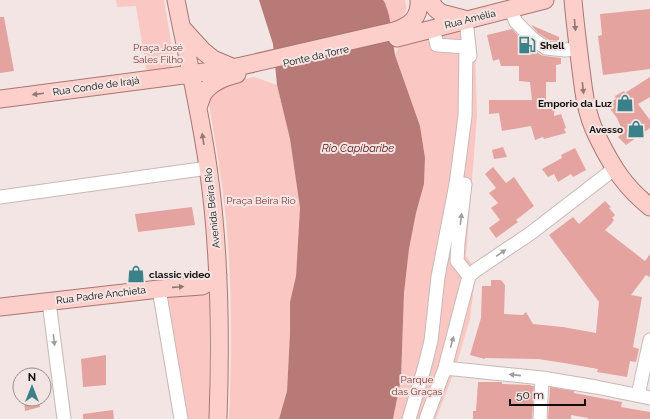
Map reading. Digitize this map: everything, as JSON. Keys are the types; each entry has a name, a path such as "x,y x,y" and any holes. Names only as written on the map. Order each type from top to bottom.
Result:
{"main road":[{"name":"Avenida Beira Rio","path":"176,0 198,107 208,168 219,298 220,380 218,419"},
{"path":"395,35 403,28 411,24 420,9 419,0"},
{"path":"430,0 436,9 442,13 466,20"},
{"name":"Rua Amélia","path":"395,35 432,28 545,0"},
{"path":"573,0 578,49 588,114 614,169 628,187 650,207"},
{"path":"182,28 203,51 213,59 235,69"},
{"path":"160,78 172,72 177,64 181,50 182,28"},
{"name":"Ponte da Torre","path":"235,69 395,35"},
{"path":"191,74 235,69"},
{"path":"198,107 204,93 235,69"},
{"name":"Rua Conde de Irajá","path":"0,98 191,74"},
{"path":"160,78 182,87 189,93 198,107"},
{"path":"202,286 218,275"},
{"path":"202,286 210,289 219,298"},
{"name":"Rua Padre Anchieta","path":"0,308 159,289 202,286"}],"street":[{"path":"510,9 516,22 533,39 546,48 565,50 578,49"},
{"path":"466,20 470,63 471,107 457,261 469,276"},
{"path":"409,419 431,341 438,277 454,198 465,116 466,48 437,44 432,28"},
{"path":"0,197 208,168"},
{"path":"426,419 445,368 469,276 531,233 614,169"},
{"path":"159,289 181,419"},
{"path":"49,302 64,419"},
{"path":"445,368 542,378 644,396 650,340"},
{"path":"540,419 542,378"}],"green space":[{"name":"Praça José Sales Filho","path":"116,0 164,0 174,59 170,71 147,74 136,6 117,7"},
{"path":"383,0 405,0 406,9 404,15 390,23"},
{"name":"Parque das Graças","path":"467,27 475,46 477,116 466,256 476,270 470,319 455,369 436,419 393,419 401,379 404,293 409,249 416,213 424,184 425,158 420,126 395,55 400,45"},
{"name":"Praça Beira Rio","path":"254,77 277,85 290,139 300,208 296,276 290,302 287,391 279,419 229,419 231,319 228,244 216,144 208,99 223,84"},
{"path":"208,290 209,419 187,419 166,296"}],"water":[{"name":"Rio Capibaribe","path":"259,0 383,0 389,15 395,55 420,126 425,158 424,184 416,213 409,249 404,293 401,379 393,419 279,419 287,391 290,302 296,276 300,208 290,139 277,85 273,44"}],"building":[{"path":"650,9 650,69 603,75 598,36 602,35 600,14"},
{"path":"0,17 4,17 14,71 0,73"},
{"path":"531,25 559,37 559,41 549,40 538,33"},
{"path":"512,29 527,45 541,55 561,58 561,64 556,65 556,82 546,82 546,100 555,100 554,116 561,114 566,128 564,129 566,133 535,140 531,126 502,131 499,113 489,114 489,100 532,100 530,82 519,81 519,66 501,66 499,59 493,61 487,35"},
{"path":"650,77 650,97 638,104 650,120 650,128 626,145 618,137 623,132 617,118 608,106 611,104 610,102 616,99 615,96 624,91 625,93"},
{"path":"503,147 507,157 494,159 492,150"},
{"path":"575,148 586,170 573,177 571,174 558,182 554,174 548,177 542,169 562,158 561,155"},
{"path":"493,167 506,183 514,177 534,206 516,220 518,222 496,238 489,228 500,220 491,208 498,203 489,193 496,188 485,174"},
{"path":"605,201 611,207 609,208 615,215 612,218 614,220 613,222 605,230 645,261 650,254 650,277 646,275 631,295 642,297 633,347 639,349 636,362 630,361 627,377 597,372 598,369 538,359 485,359 470,355 481,318 482,286 491,286 491,280 501,280 505,285 504,314 523,315 526,312 533,324 563,327 596,333 599,302 549,235 573,217 579,224"},
{"path":"192,207 195,225 138,232 135,214"},
{"path":"106,355 106,385 83,387 81,359"},
{"path":"478,382 502,382 502,384 534,386 532,419 473,419 473,411 476,411"},
{"path":"550,387 622,402 621,407 650,412 650,419 588,419 571,415 571,419 548,419"},
{"path":"25,407 40,407 25,411"},
{"path":"113,410 114,419 83,419 83,414"}],"place":[{"name":"Shell","path":"527,45"},
{"name":"Emporio da Luz","path":"625,103"},
{"name":"Avesso","path":"636,129"},
{"name":"classic video","path":"136,274"}]}
